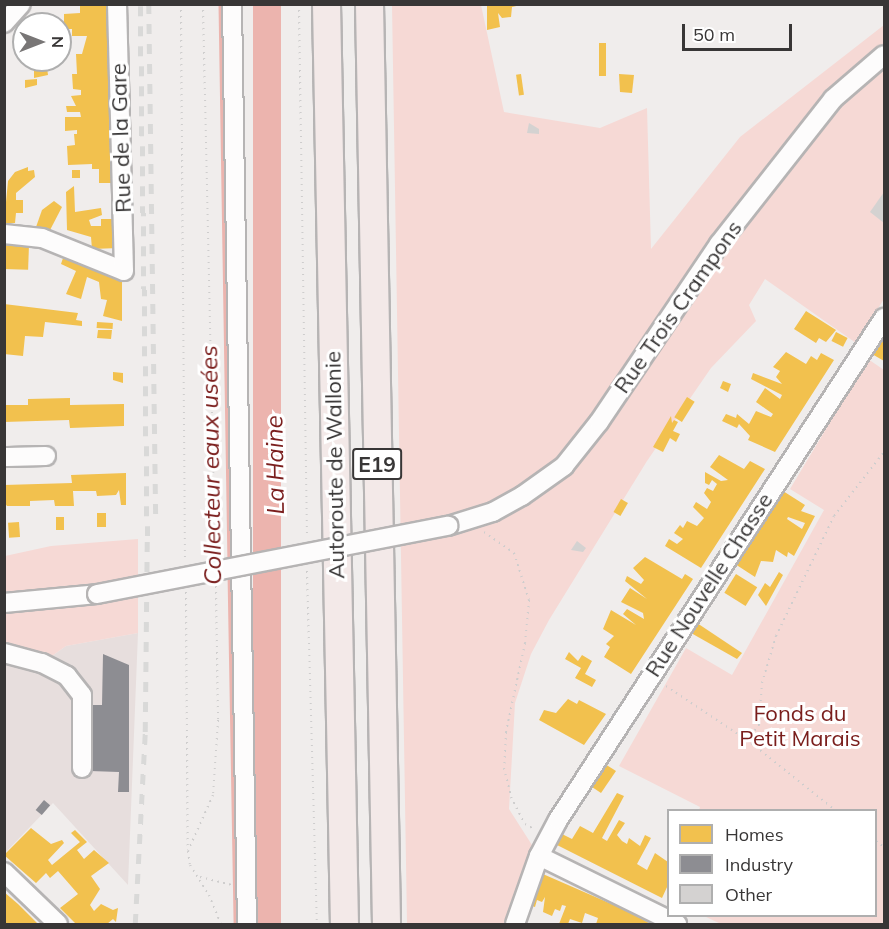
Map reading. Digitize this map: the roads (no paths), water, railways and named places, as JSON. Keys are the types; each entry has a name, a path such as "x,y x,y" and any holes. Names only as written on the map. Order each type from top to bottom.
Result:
{"highway":[{"name":"Autoroute de Wallonie","path":"326,4 344,924"},
{"name":"Autoroute de Wallonie","path":"369,4 386,924"}],"street":[{"path":"4,23 21,4"},
{"name":"Rue de la Gare","path":"4,234 42,238 124,271 117,4"},
{"path":"232,4 247,924"},
{"name":"Rue Trois Crampons","path":"4,603 97,594 454,524 522,496 564,466 599,422 727,235 833,99 885,55"},
{"name":"Rue Nouvelle Chasse","path":"515,924 539,855 549,837 651,675 885,318"},
{"path":"4,457 46,456"},
{"path":"4,653 42,663 59,672 82,695 82,768"},
{"path":"539,855 677,924"},
{"path":"4,872 58,924"}],"water":[{"name":"La Haine","path":"253,5 281,5 281,924 253,924"}],"waterway":[{"name":"Collecteur eaux usées","path":"221,4 230,565"},
{"name":"Collecteur eaux usées","path":"230,573 236,924"}],"railway":[{"path":"135,924 145,732 147,536 140,4"},
{"path":"149,4 156,523"}],"park label":[{"name":"Fonds du Petit Marais","path":"800,726"}]}
